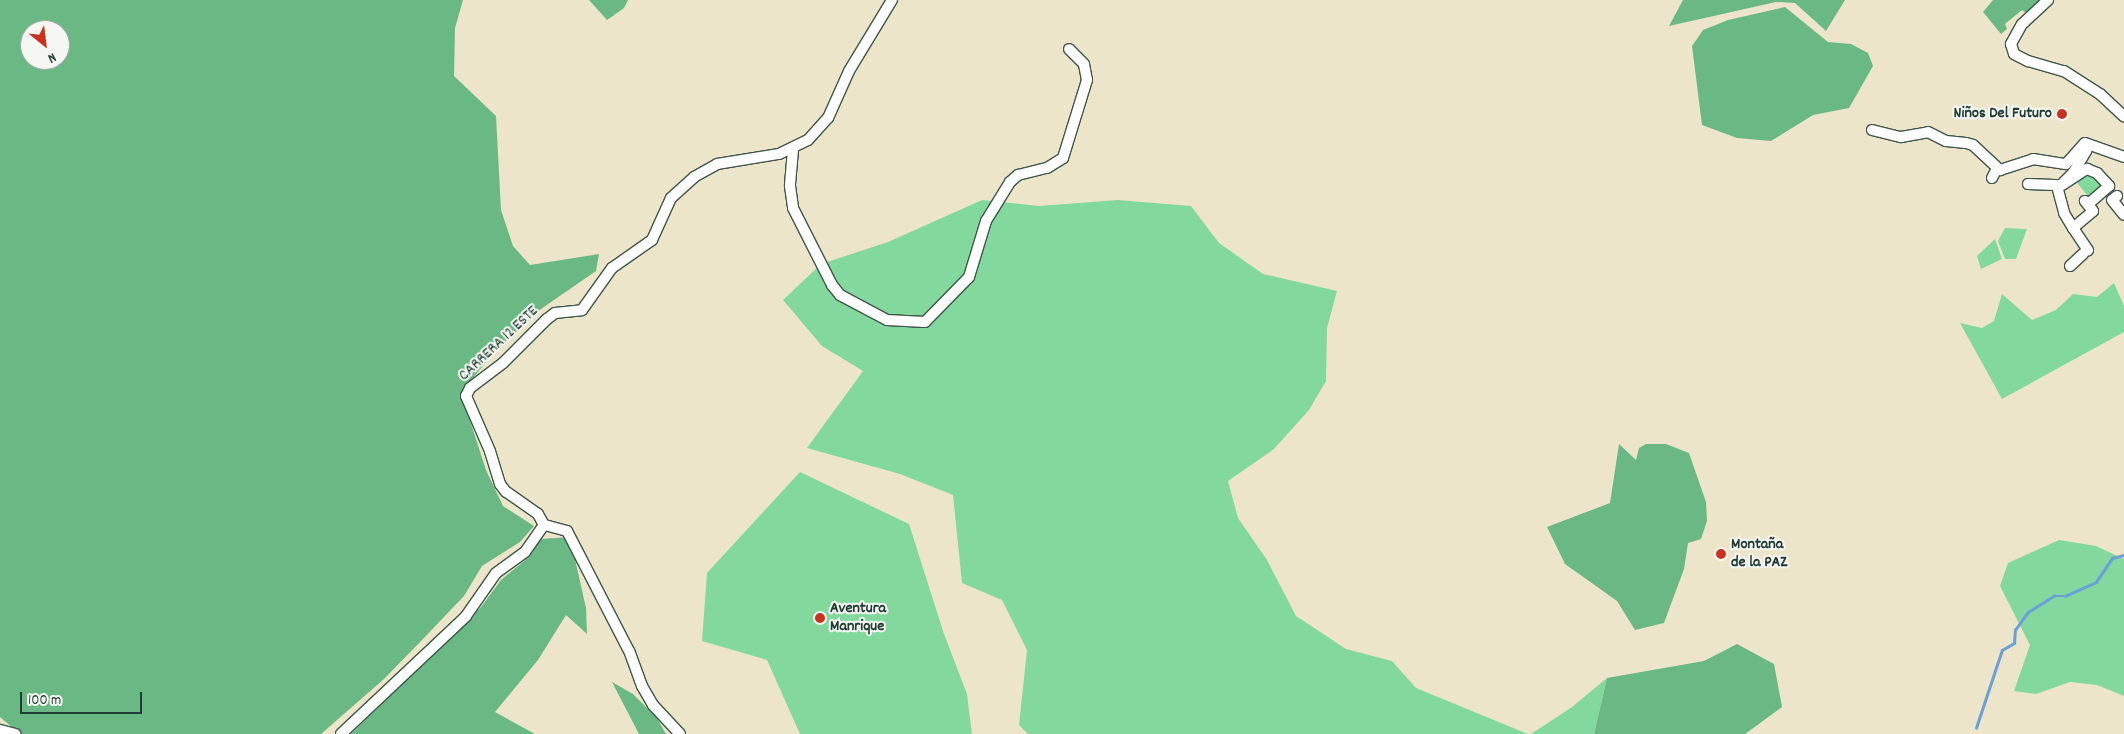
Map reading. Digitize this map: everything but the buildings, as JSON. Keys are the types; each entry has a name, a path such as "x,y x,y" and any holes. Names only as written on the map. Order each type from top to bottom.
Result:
{"street":[{"path":"892,0 849,71 828,118 808,140 793,150 790,186 793,208 832,285 840,295 887,320 925,322 969,277 986,221 1010,182 1018,175 1047,168 1062,158 1087,80 1084,64 1070,49"},
{"path":"2048,0 2022,24 2011,44 2014,54 2028,62 2064,71 2100,94 2124,116"},
{"path":"1872,130 1901,137 1928,132 1946,141 1973,145 2000,170"},
{"path":"2059,185 2073,173 2090,143"},
{"path":"1992,178 1996,170 2033,159 2066,164 2081,146 2090,143 2124,157"},
{"name":"CARRERA 12 ESTE","path":"544,525 538,514 506,492 500,484 490,451 466,396 470,388 503,363 555,313 582,310 612,268 652,240 671,198 694,177 717,164 750,160 793,150"},
{"path":"2028,184 2059,185 2087,169 2097,173 2109,186 2120,193 2112,200 2124,215"},
{"path":"2059,185 2064,213 2086,252 2070,266"},
{"path":"2073,228 2093,211 2086,203 2109,186"},
{"path":"341,734 466,616 496,573 525,552 544,525 567,531 575,543 629,651 642,686 653,705 680,734"},
{"path":"0,730 15,734"}],"green space":[{"path":"0,0 463,0 455,28 454,76 496,116 501,210 513,246 530,265 599,254 596,271 541,309 494,352 461,393 486,470 503,506 534,526 520,542 482,566 464,596 422,640 384,679 321,734 20,734 0,717"},
{"path":"589,0 628,0 624,8 607,20"},
{"path":"1683,0 1845,0 1826,31 1795,3 1776,2 1669,26"},
{"path":"1993,0 2052,0 2044,4 2046,9 2031,21 2030,16 2022,10 2005,24 2007,29 2001,34 1983,12"},
{"path":"1785,7 1828,42 1851,44 1868,53 1873,66 1849,108 1813,115 1771,141 1737,138 1702,125 1692,46 1703,30 1728,20"},
{"path":"2088,172 2103,188 2090,199 2075,180"},
{"path":"982,200 1039,206 1118,200 1191,206 1219,243 1263,274 1337,291 1327,328 1326,381 1309,410 1274,449 1228,481 1238,518 1267,560 1296,616 1346,649 1392,661 1416,688 1528,734 1028,734 1019,725 1027,650 1002,600 962,583 953,495 900,474 807,448 863,371 822,346 783,300 821,264 888,242"},
{"path":"2005,228 2027,229 2016,259 2005,259 1998,241"},
{"path":"1995,239 2002,259 1981,269 1977,256"},
{"path":"2114,283 2124,306 2124,332 2002,399 1960,323 1982,328 1994,321 2002,294 2032,320 2056,310 2073,294 2097,297"},
{"path":"1619,444 1636,460 1639,448 1646,444 1666,444 1689,453 1706,502 1707,521 1701,539 1688,543 1684,569 1664,623 1635,630 1617,601 1565,564 1547,527 1610,503"},
{"name":"Aventura Manrique","path":"800,472 909,524 944,634 967,694 972,734 800,734 767,660 702,641 707,573"},
{"path":"570,537 586,608 587,634 566,615 538,660 495,712 535,734 351,734 481,607 501,580 529,557 540,539"},
{"path":"2059,540 2096,546 2124,559 2124,696 2097,685 2070,682 2036,694 2014,691 2030,645 2000,586 2008,563"},
{"path":"1737,644 1774,664 1782,707 1745,734 1594,734 1607,678 1704,661"},
{"path":"1607,678 1594,734 1531,734 1572,707"},
{"path":"612,682 633,694 657,718 666,734 639,734"}],"waterway":[{"path":"1976,728 2002,650 2014,643 2015,630 2028,612 2054,596 2065,596 2096,582 2112,558 2124,555"}],"place":[{"name":"Niños Del Futuro","path":"2062,114"},
{"name":"Montaña de la PAZ","path":"1721,554"},
{"name":"Aventura Manrique","path":"820,618"}]}
